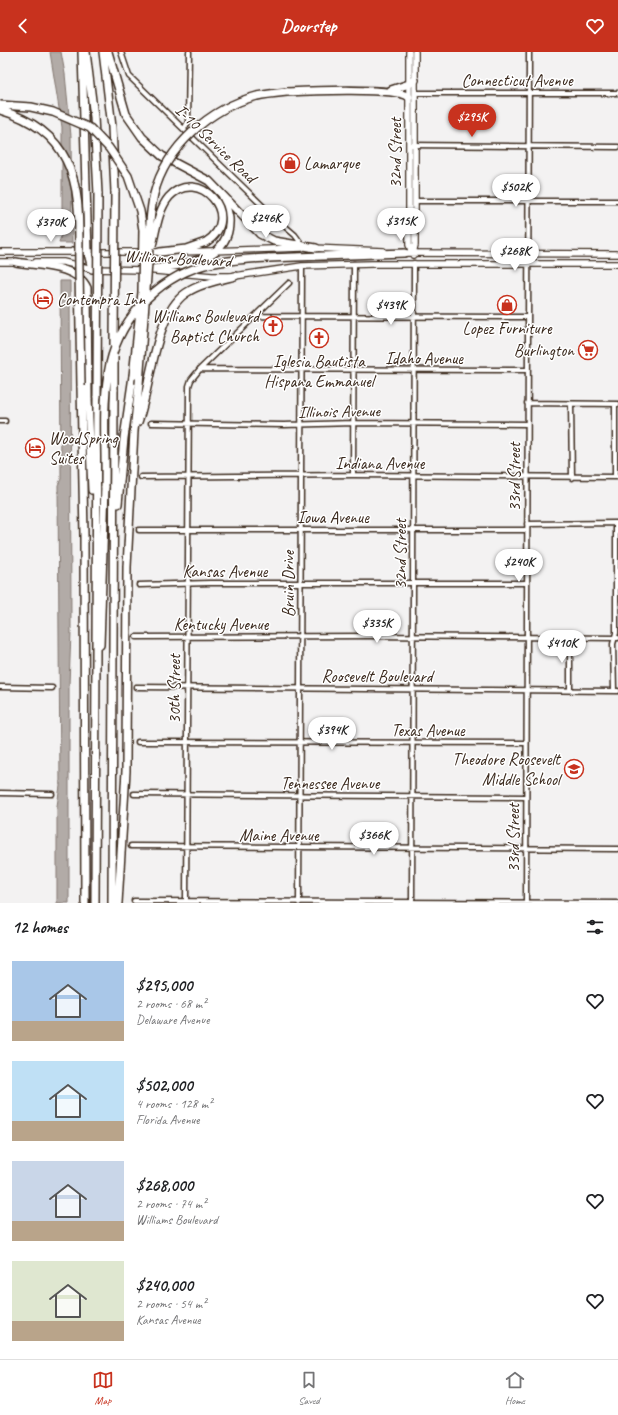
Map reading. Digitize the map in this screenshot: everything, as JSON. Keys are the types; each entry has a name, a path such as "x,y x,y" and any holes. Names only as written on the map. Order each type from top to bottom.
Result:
{"highway":[{"path":"82,52 88,253 92,269"},
{"path":"86,52 94,117 98,194 95,903"},
{"path":"103,52 112,127 115,192 112,903"},
{"path":"108,52 126,114 142,137 162,156 208,181 260,234 274,240 316,248"},
{"path":"118,903 126,771 127,567 134,432 149,258 149,223 154,194 162,173 182,142 200,126 222,110 257,96 286,92 394,90 412,82"},
{"path":"381,91 412,95"},
{"path":"0,104 31,107 54,112 90,128 109,148 128,176 140,211 143,230 142,292 133,376 124,438 114,554"},
{"path":"0,110 24,118 42,131 63,154 73,178 77,195 84,536 85,903"},
{"path":"149,258 156,228 164,204 170,197 182,190 196,188 205,190 219,207 221,217 218,230 206,242 186,249 160,252"},
{"path":"144,270 199,261 216,250 226,238 229,224 229,216 222,195"},
{"path":"74,251 84,245 88,228"},
{"path":"96,788 106,486 106,392 108,374 116,343 134,312 160,287 173,278 198,267 241,259 304,258 404,253"},
{"path":"16,262 71,272 84,280 87,288 88,400 96,536"},
{"path":"134,432 147,392 162,327 173,307 185,294 194,289 235,276"}],"main road":[{"name":"32nd Street","path":"409,52 412,82 412,190 409,245 413,254 414,263"},
{"name":"32nd Street","path":"412,82 415,52"},
{"name":"32nd Street","path":"412,190 415,201 415,245 413,254"},
{"name":"Williams Boulevard","path":"0,252 74,251 88,253 316,248 360,249 413,254 618,254"},
{"name":"Williams Boulevard","path":"0,262 63,262 92,269 144,270 206,276 235,276 302,266 354,264 605,264 618,262"}],"street":[{"name":"I-10 Service Road","path":"121,52 129,76 274,217 295,235 303,246"},
{"path":"184,129 188,122 189,52"},
{"name":"33rd Street","path":"526,903 525,797 527,690 529,52"},
{"name":"Connecticut Avenue","path":"412,95 618,93"},
{"path":"412,145 618,147"},
{"path":"415,201 618,201"},
{"name":"32nd Street","path":"412,902 414,263"},
{"path":"353,475 354,264"},
{"name":"Bruin Drive","path":"300,902 302,266"},
{"path":"188,477 189,386 191,380 200,369 289,283"},
{"path":"254,316 302,318 528,317"},
{"name":"Idaho Avenue","path":"200,369 354,371 528,370"},
{"path":"527,403 616,404 616,477"},
{"path":"571,404 572,478"},
{"name":"Illinois Avenue","path":"151,422 527,424"},
{"name":"Indiana Avenue","path":"141,477 353,475 572,478 616,477"},
{"name":"30th Street","path":"186,901 188,477"},
{"path":"527,524 616,523 617,638 613,644 616,691"},
{"name":"Iowa Avenue","path":"139,530 527,530"},
{"name":"Kansas Avenue","path":"139,585 188,583 527,583"},
{"name":"Kentucky Avenue","path":"136,637 413,636 617,638"},
{"path":"570,638 570,690"},
{"path":"0,687 52,688"},
{"name":"Roosevelt Boulevard","path":"136,687 616,691"},
{"name":"Texas Avenue","path":"138,742 526,743"},
{"path":"0,794 52,794"},
{"name":"Tennessee Avenue","path":"134,794 525,797"},
{"name":"Maine Avenue","path":"131,846 187,848 618,849"},
{"path":"134,901 618,903"}],"shaded area":[{"path":"50,52 61,52 65,74 71,136 72,243 59,243 62,232 62,127"},
{"path":"60,281 70,281 71,632 69,685 69,903 57,903 57,806 60,786 58,485 61,479"}],"place":[{"name":"Lamarque","path":"290,163"},
{"name":"Contempra Inn","path":"43,299"},
{"name":"Lopez Furniture","path":"507,305"},
{"name":"Williams Boulevard Baptist Church","path":"273,326"},
{"name":"Iglesia Bautista Hispana Emmanuel","path":"319,338"},
{"name":"Burlington","path":"588,350"},
{"name":"WoodSpring Suites","path":"35,448"},
{"name":"Theodore Roosevelt Middle School","path":"574,769"}]}
